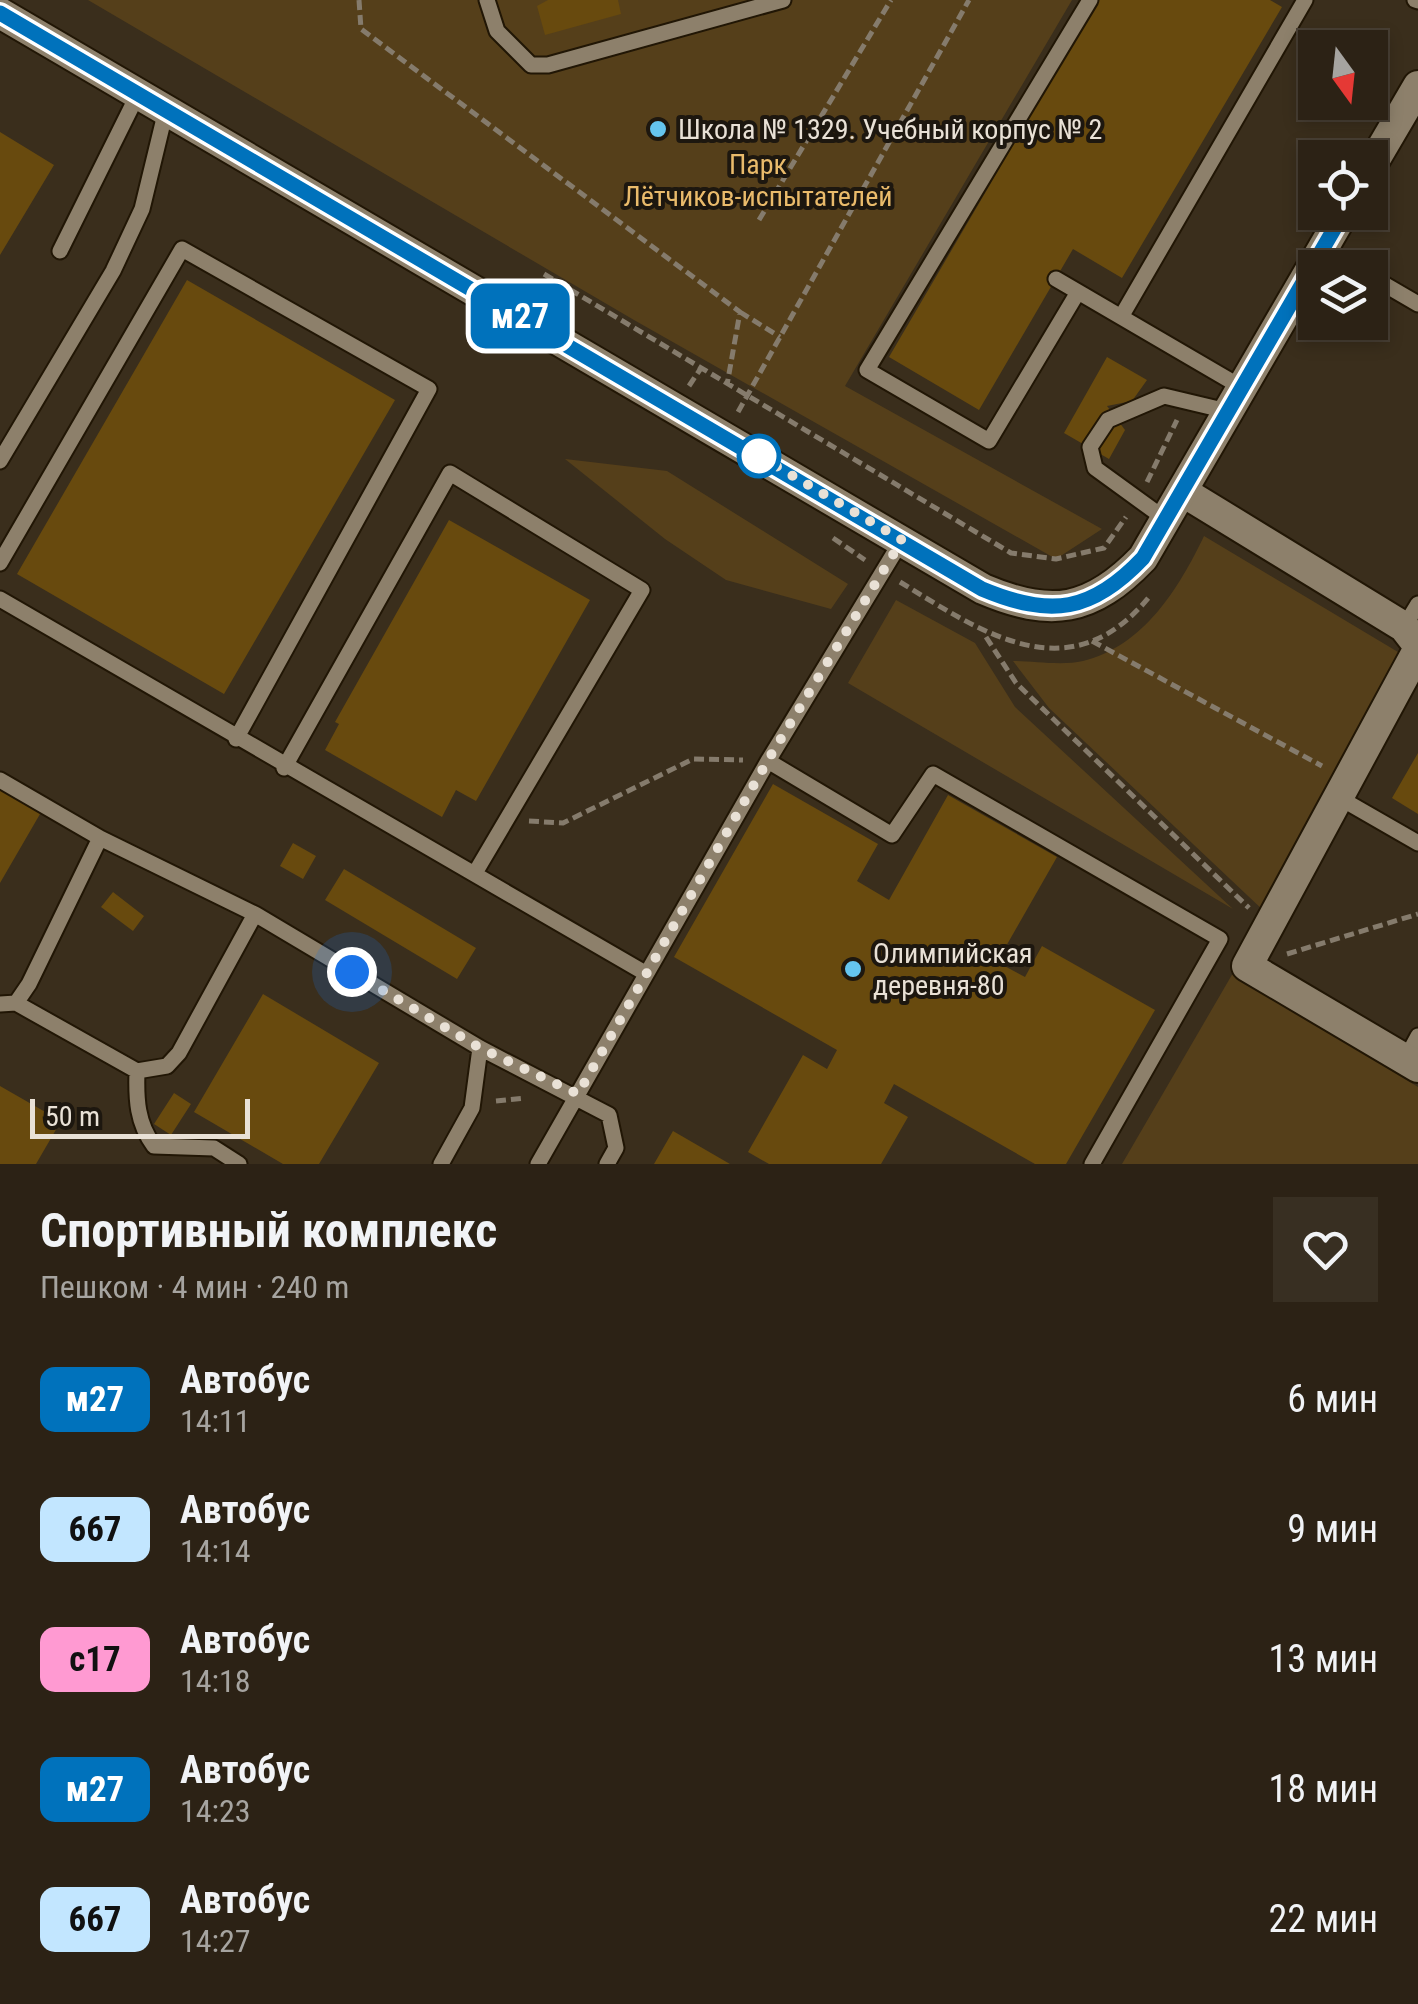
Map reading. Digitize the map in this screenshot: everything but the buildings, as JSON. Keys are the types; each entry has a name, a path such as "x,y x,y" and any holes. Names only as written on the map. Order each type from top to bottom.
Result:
{"street":[{"path":"0,14 982,589 1020,605 1060,607 1098,596 1122,580 1185,493 1234,399 1334,230"},
{"path":"1388,140 1415,98"},
{"path":"1185,493 1414,632 1343,789 1247,966 1414,1054"}],"lane":[{"path":"488,0 497,32 530,65 548,65 783,0"},
{"path":"1078,292 989,441 867,370 1090,0"},
{"path":"1122,317 1304,0"},
{"path":"60,250 138,94"},
{"path":"0,461 113,271 142,209 166,110"},
{"path":"0,563 182,249 430,389 236,739"},
{"path":"1056,279 1122,317 1234,399"},
{"path":"1388,286 1418,304"},
{"path":"1168,520 1095,468 1090,446 1108,420 1164,396 1186,401 1234,399"},
{"path":"284,768 450,473 642,590 474,873"},
{"path":"538,1164 768,760 902,540"},
{"path":"0,600 284,768 645,973"},
{"path":"768,760 892,835 933,774 1220,938 1092,1164"},
{"path":"0,780 100,838 255,914 480,1048 578,1094 609,1115 616,1148 607,1164"},
{"path":"1343,789 1418,843"},
{"path":"100,838 8,1004 137,1071 167,1066 179,1054 255,914"},
{"path":"442,1164 472,1108 480,1048"},
{"path":"137,1071 136,1096 142,1130 154,1146 214,1148 239,1164"}],"path":[{"path":"358,0 361,29 740,312 781,338"},
{"path":"759,220 891,0"},
{"path":"749,395 968,0"},
{"path":"544,274 1012,553 1056,559 1104,548 1139,499 1186,401"},
{"path":"727,385 740,312"},
{"path":"822,531 984,634 1044,650 1092,642 1141,606 1152,593"},
{"path":"984,634 1016,683 1268,926"},
{"path":"1092,642 1343,789"},
{"path":"506,820 563,822 693,759 768,760"},
{"path":"1247,966 1418,914"},
{"path":"472,1108 561,1087"}],"green space":[{"name":"Парк Лётчиков-испытателей","path":"88,0 1072,0 845,386 1102,529 1056,559 634,320"},
{"path":"565,459 667,471 848,584 831,609 726,580 665,539"},
{"path":"1204,536 1403,655 1265,912 1049,708 1013,661 1083,661 1124,642 1142,629 1171,594"},
{"path":"896,600 975,643 1015,707 1233,909 848,683"},
{"path":"1233,973 1418,1087 1418,1164 1122,1164"}],"bus line":[{"name":"м27","path":"0,13 982,589 1020,605 1073,606 1122,580 1143,558 1185,493 1227,411 1333,230"}],"place":[{"name":"Школа № 1329. Учебный корпус № 2","path":"658,129"},
{"name":"Олимпийская деревня-80","path":"853,969"}],"route":[{"path":"352,972 480,1048 578,1094 768,760 902,540 759,456"}]}
